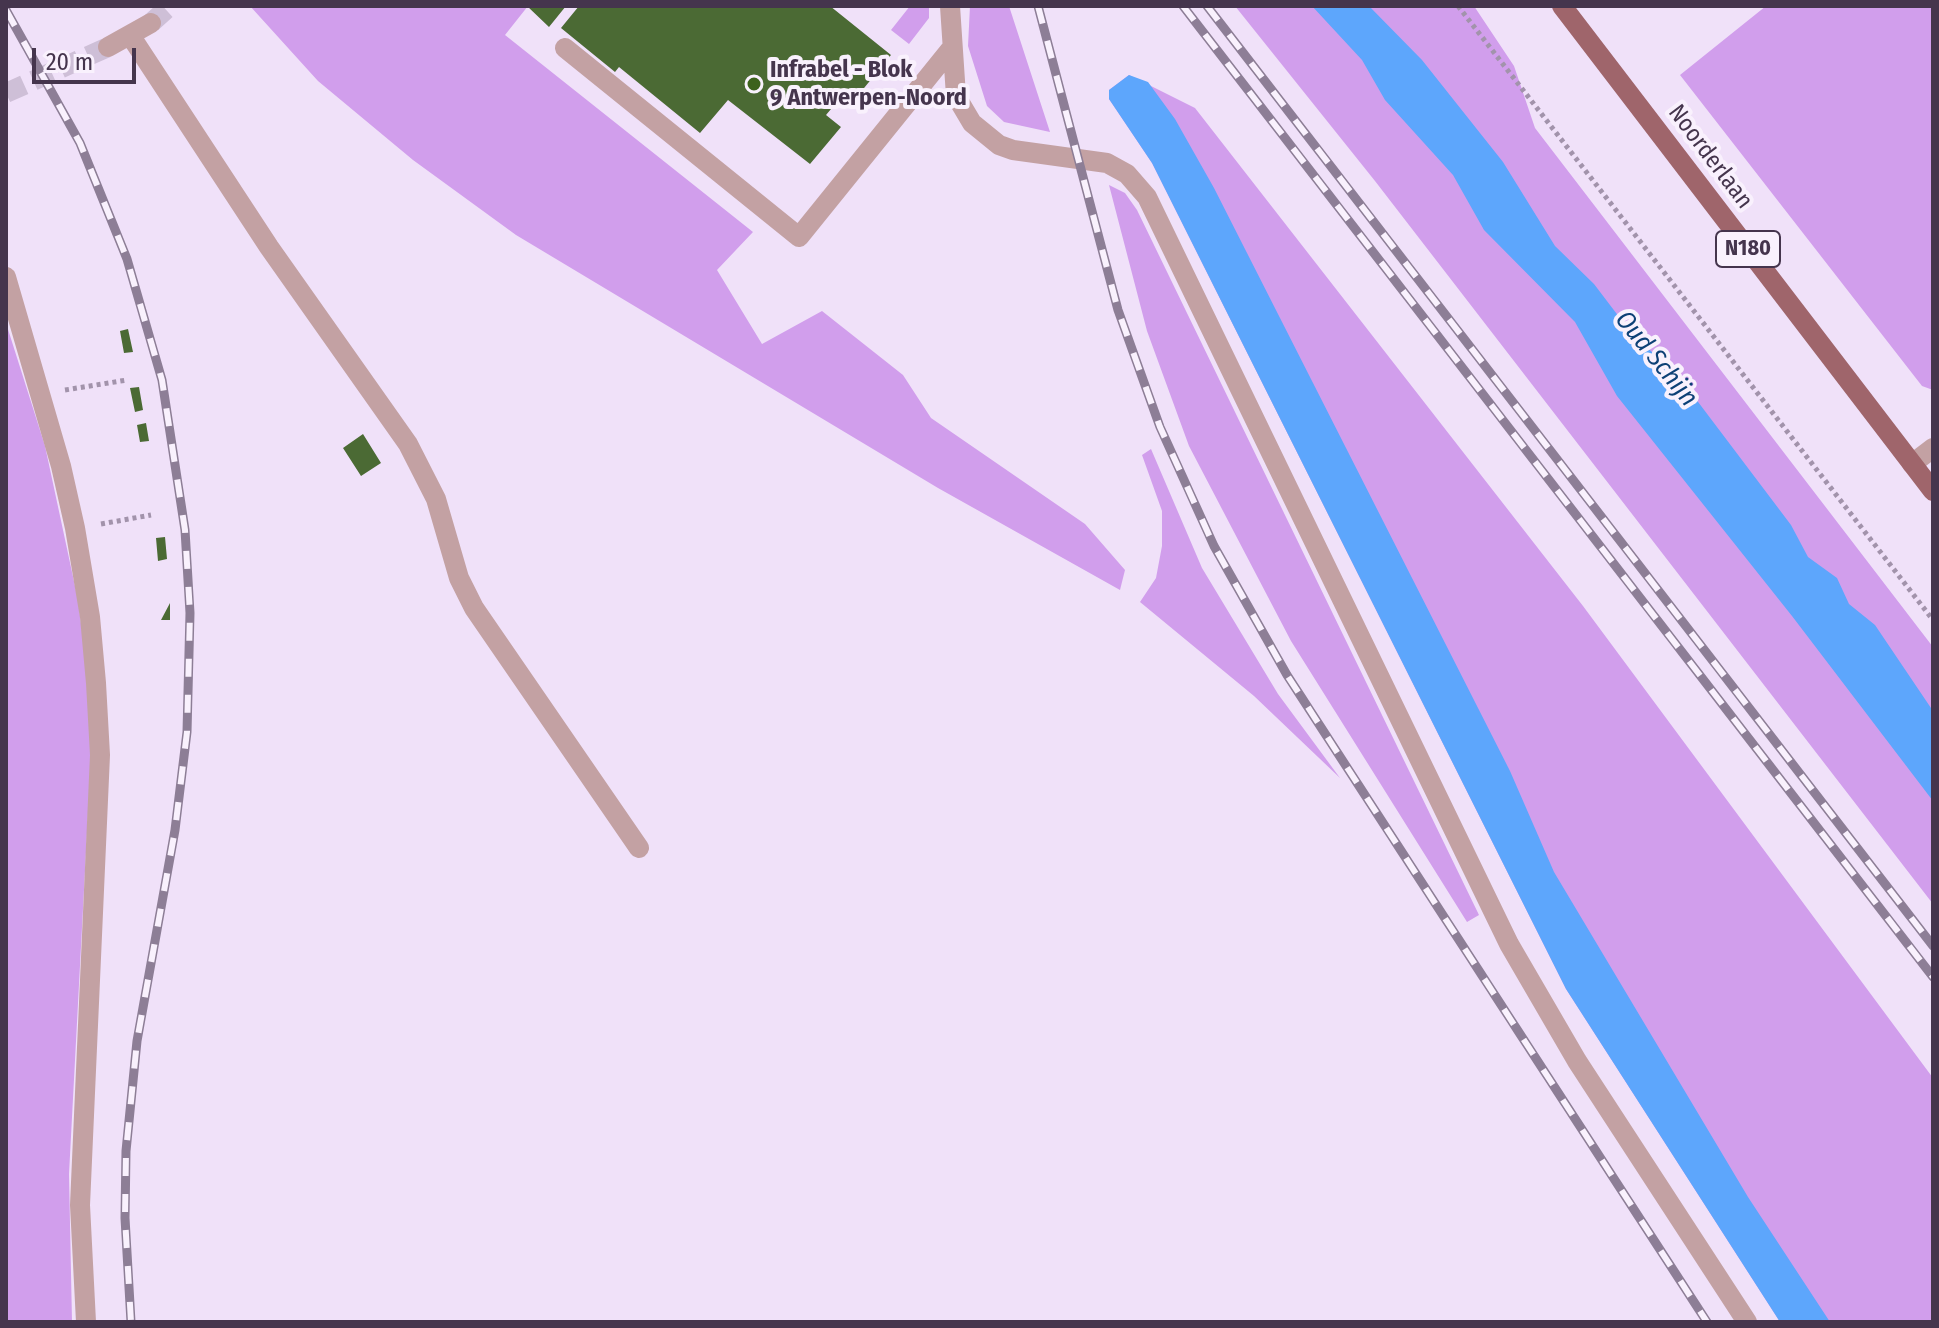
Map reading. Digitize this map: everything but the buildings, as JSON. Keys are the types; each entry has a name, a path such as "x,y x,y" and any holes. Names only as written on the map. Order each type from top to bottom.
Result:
{"main road":[{"name":"Noorderlaan","path":"1571,9 1933,491"}],"street":[{"path":"950,6 950,50 956,96 972,123 999,145 1028,154 1107,163 1127,174 1147,197 1509,944 1577,1061 1747,1322"},
{"path":"108,47 151,23"},
{"path":"130,35 269,247 408,444 436,499 459,578 474,608 639,848"},
{"path":"565,48 799,237 950,50"},
{"path":"6,277 75,528 90,617 97,697 100,755 80,1205 86,1322"},
{"path":"1912,464 1933,448"}],"path":[{"path":"1458,6 1933,620"},
{"path":"40,394 127,380"},
{"path":"131,519 151,515"}],"shaded area":[{"path":"250,6 528,6 505,35 753,232 717,270 762,344 822,311 903,375 931,418 1085,524 1125,570 1120,590 938,488 516,235 413,160 318,81"},
{"path":"910,6 929,8 929,18 909,44 891,30"},
{"path":"970,6 1009,6 1050,132 1004,122 987,106 968,46"},
{"path":"1235,6 1474,6 1514,66 1535,128 1933,647 1933,904 1375,181"},
{"path":"1766,6 1933,6 1933,390 1922,386 1680,75"},
{"path":"1129,75 1195,108 1583,606 1933,1078 1933,1322 1780,1322 1566,989 1152,163 1109,99 1109,90"},
{"path":"1109,185 1125,193 1137,210 1479,915 1467,922 1291,641 1189,446 1147,331"},
{"path":"6,323 45,446 78,600 90,694 91,757 69,1174 72,1322 6,1322"},
{"path":"1151,449 1202,568 1278,694 1340,778 1254,696 1140,602 1156,578 1162,546 1162,511 1142,455"}],"water":[{"name":"Oud Schijn","path":"1312,6 1369,6 1422,60 1503,162 1555,246 1594,284 1629,330 1683,382 1791,525 1808,557 1837,578 1849,604 1875,625 1933,711 1933,801 1792,616 1617,396 1575,322 1484,230 1453,175 1385,100 1362,60"},
{"path":"1129,75 1148,82 1175,119 1214,188 1510,771 1554,872 1748,1197 1830,1322 1780,1322 1566,989 1152,163 1109,99 1109,90"}],"tunnel":[{"path":"151,23 170,6"},
{"path":"6,93 108,47"}],"railway":[{"path":"1038,6 1118,310 1160,427 1214,546 1287,675 1707,1322"},
{"path":"1183,6 1933,977"},
{"path":"1207,6 1933,946"},
{"path":"6,10 80,143 127,259 162,380 185,530 190,613 187,732 175,830 137,1041 126,1151 125,1218 131,1322"}],"place":[{"name":"Infrabel - Blok 9 Antwerpen-Noord","path":"754,84"}]}
